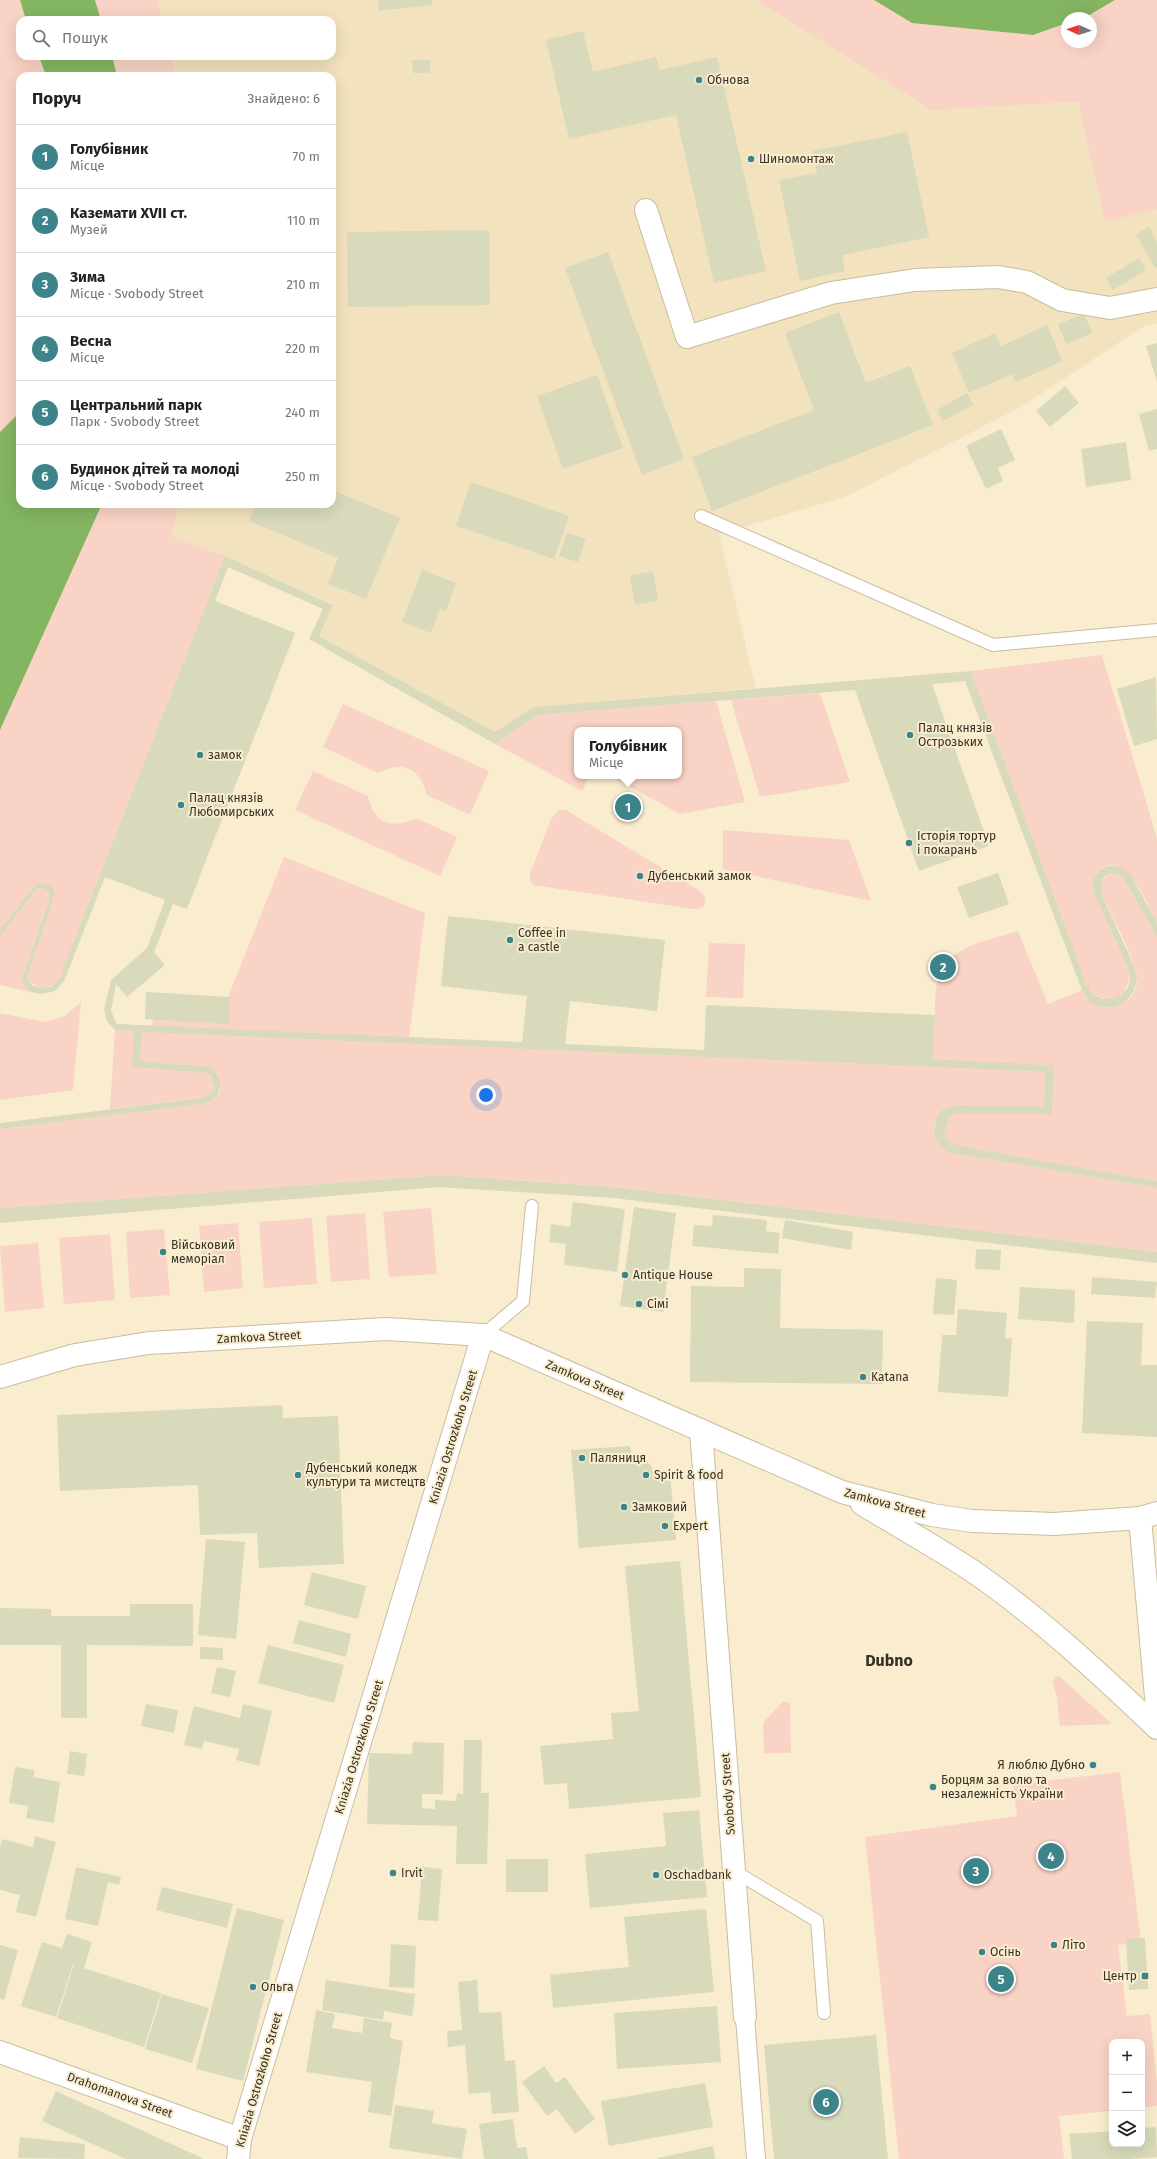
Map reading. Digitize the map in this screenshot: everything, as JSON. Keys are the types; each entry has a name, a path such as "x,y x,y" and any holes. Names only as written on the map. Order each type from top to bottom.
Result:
{"street":[{"path":"646,210 687,338 831,293 916,280 998,277 1027,282 1062,300 1110,308 1157,299"},
{"name":"Zamkova Street","path":"0,1377 75,1355 149,1343 386,1329 483,1335 842,1492 932,1515 972,1521 1054,1524 1149,1515"},
{"name":"Kniazia Ostrozkoho Street","path":"239,2149 483,1335"},
{"name":"Svobody Street","path":"701,1430 756,2159"},
{"path":"842,1492 972,1571 1046,1628 1103,1677 1157,1728"},
{"path":"1149,1515 1157,1708"},
{"name":"Drahomanova Street","path":"0,2052 239,2149"}],"lane":[{"path":"701,516 993,645 1157,630"},
{"path":"483,1335 523,1301 532,1206"},
{"path":"734,1871 817,1921 824,2013"}],"shaded area":[{"path":"0,0 20,0 25,16 16,16 16,60 40,60 45,72 16,72 16,457 0,472"},
{"path":"20,0 95,0 100,16 25,16"},
{"path":"95,0 158,0 161,16 100,16"},
{"path":"158,0 756,0 931,110 1078,102 1105,222 1157,209 1157,323 1144,326 1021,407 845,497 719,534 756,688 534,707 495,732 319,636 333,604 225,556 171,536 178,508 336,508 336,72 174,72 172,60 336,60 336,16 161,16"},
{"path":"756,0 874,0 912,23 1033,35 1061,25 1061,48 1097,48 1097,12 1094,12 1115,0 1157,0 1157,209 1105,222 1078,102 931,110"},
{"path":"874,0 1115,0 1095,12 1061,12 1061,25 1033,35 912,23"},
{"path":"40,60 113,60 116,72 45,72"},
{"path":"113,60 172,60 174,72 116,72"},
{"path":"16,416 16,508 100,508 0,730 0,432"},
{"path":"84,508 178,508 171,536 225,556 59,979 51,986 43,988 35,985 27,978 53,901 54,896 52,889 44,884 35,885 0,930 0,598"},
{"path":"1102,655 1157,838 1157,923 1135,882 1119,867 1110,865 1100,870 1094,879 1093,889 1095,896 1128,968 1129,978 1127,987 1116,998 1109,999 1102,998 1094,994 1087,986 971,671"},
{"path":"820,693 850,782 760,797 731,700"},
{"path":"716,701 745,802 680,814 616,779 682,779 682,727 574,727 574,779 588,779 582,791 495,744 538,715"},
{"path":"343,704 489,771 470,815 427,795 420,778 409,769 395,767 378,773 323,747"},
{"path":"313,771 368,796 375,813 385,822 407,822 416,818 457,837 440,876 295,810"},
{"path":"559,810 565,810 571,813 700,891 705,897 705,903 701,908 693,909 533,885 530,880 530,874 551,819"},
{"path":"723,830 849,840 871,901 723,869"},
{"path":"284,857 425,913 409,1037 152,1026 156,997 228,997"},
{"path":"1110,873 1122,876 1157,937 1157,1181 954,1145 948,1141 944,1129 950,1118 955,1114 1052,1114 1054,1065 933,1059 937,985 943,967 949,959 968,947 1018,931 1048,1004 1082,990 1087,1000 1097,1006 1105,1007 1121,1004 1128,1000 1133,994 1137,978 1136,970 1128,948 1101,893 1101,881"},
{"path":"41,888 49,891 50,896 21,981 30,992 0,985 0,936 37,889"},
{"path":"709,943 745,944 743,998 706,997"},
{"path":"81,1002 73,1090 0,1100 0,1013 44,1022 65,1016"},
{"path":"115,1030 134,1031 133,1067 207,1073 213,1082 212,1092 202,1098 110,1109"},
{"path":"142,1032 1045,1072 1044,1106 959,1105 948,1108 940,1113 935,1120 935,1136 939,1144 947,1150 957,1154 1157,1188 1157,1252 615,1187 441,1175 0,1208 0,1129 202,1104 216,1098 219,1093 220,1084 209,1067 140,1061"},
{"path":"431,1208 437,1274 389,1277 383,1212"},
{"path":"365,1213 370,1279 331,1282 326,1216"},
{"path":"312,1218 317,1284 264,1288 259,1222"},
{"path":"238,1223 243,1288 204,1292 199,1226"},
{"path":"164,1229 170,1295 130,1298 126,1232"},
{"path":"110,1234 115,1300 64,1304 59,1238"},
{"path":"38,1243 44,1308 5,1312 0,1246"},
{"path":"1056,1676 1059,1676 1112,1724 1060,1726 1057,1697 1052,1682"},
{"path":"783,1701 790,1703 791,1753 764,1753 763,1723"},
{"path":"1120,1772 1141,1942 1118,1945 1127,2016 1150,2014 1157,2083 1157,2106 1145,2108 1145,2039 1109,2039 1109,2111 1059,2116 1064,2159 899,2159 865,1837 1017,1816 1013,1785"}],"building":[{"path":"378,0 432,0 432,5 379,11"},
{"path":"583,31 593,72 656,57 660,70 717,57 766,271 714,283 676,115 569,139 546,40"},
{"path":"412,60 430,60 430,73 413,73"},
{"path":"907,132 929,237 842,255 845,271 800,281 779,180 817,173 813,151"},
{"path":"1149,227 1157,242 1157,267 1155,268 1136,234"},
{"path":"489,230 490,305 348,307 347,232"},
{"path":"608,252 684,459 642,475 565,268"},
{"path":"1139,258 1146,270 1113,290 1106,278"},
{"path":"839,312 866,383 910,366 933,425 712,511 692,457 814,410 785,333"},
{"path":"1084,314 1092,333 1066,344 1058,324"},
{"path":"1047,325 1062,361 1016,382 1012,374 969,393 952,353 995,333 1001,346"},
{"path":"1157,343 1157,382 1146,346"},
{"path":"597,375 623,448 563,469 537,396"},
{"path":"1065,386 1079,403 1050,427 1036,411"},
{"path":"967,393 973,405 943,421 937,410"},
{"path":"1157,409 1157,449 1149,451 1139,414"},
{"path":"1001,429 1015,460 998,468 1003,481 986,489 966,446"},
{"path":"1126,442 1131,480 1086,487 1081,449"},
{"path":"471,482 569,516 554,559 456,526"},
{"path":"336,492 400,518 366,599 328,584 338,558 249,521 254,508 336,508"},
{"path":"567,533 586,539 578,562 559,556"},
{"path":"225,556 333,605 319,636 495,732 534,707 971,671 1087,986 1093,994 1102,999 1112,999 1121,995 1128,988 1130,978 1128,968 1092,887 1094,878 1100,870 1108,866 1117,866 1126,870 1132,877 1157,923 1157,937 1122,876 1110,873 1105,876 1101,881 1101,893 1134,966 1137,979 1134,991 1126,1001 1115,1007 1100,1007 1089,1002 1082,990 965,681 932,684 989,846 919,871 855,690 538,715 495,744 309,639 323,609 228,567 215,601 295,633 187,909 173,904 154,952 165,965 127,997 116,984 111,1011 117,1024 522,1042 527,996 441,986 448,916 665,940 657,1011 570,1001 565,1044 704,1050 706,1005 935,1015 933,1059 1054,1065 1052,1114 955,1114 950,1118 944,1129 948,1141 960,1146 1157,1181 1157,1188 957,1154 948,1152 940,1146 935,1138 934,1128 936,1119 941,1111 950,1106 959,1105 1044,1106 1045,1072 142,1032 140,1061 209,1067 216,1072 220,1080 220,1088 217,1096 202,1104 0,1129 0,1123 202,1098 212,1092 214,1087 211,1076 207,1073 132,1067 134,1031 115,1030 107,1021 104,1010 111,980 147,948 165,900 105,877 64,981 55,991 42,994 30,992 21,981 49,900 49,891 41,888 37,889 0,936 0,930 35,885 41,883 48,884 53,888 55,894 53,901 27,978 33,986 43,988 52,986 59,979"},
{"path":"422,570 456,583 446,611 440,609 431,633 402,622"},
{"path":"653,571 658,601 635,605 630,575"},
{"path":"1156,677 1157,739 1134,746 1117,689"},
{"path":"623,793 642,804 633,821 614,810"},
{"path":"998,873 1009,904 969,918 957,887"},
{"path":"146,992 230,997 229,1024 145,1019"},
{"path":"441,1175 614,1187 1157,1252 1157,1263 613,1198 439,1187 0,1223 0,1208"},
{"path":"573,1202 625,1209 617,1272 564,1265 566,1244 549,1242 551,1224 570,1227"},
{"path":"634,1207 676,1213 663,1312 620,1306"},
{"path":"713,1215 767,1220 766,1231 780,1233 778,1254 692,1246 694,1225 712,1226"},
{"path":"785,1220 853,1232 851,1250 782,1238"},
{"path":"976,1249 1001,1250 1000,1270 975,1269"},
{"path":"744,1268 781,1269 780,1328 883,1330 882,1384 690,1382 691,1286 744,1287"},
{"path":"1092,1277 1157,1282 1155,1298 1091,1294"},
{"path":"936,1278 957,1280 954,1315 933,1314"},
{"path":"1020,1287 1075,1290 1074,1323 1018,1319"},
{"path":"958,1309 1007,1313 1005,1338 1012,1338 1008,1397 938,1392 942,1335 956,1335"},
{"path":"1087,1321 1143,1323 1141,1365 1157,1365 1157,1437 1082,1433"},
{"path":"282,1405 283,1418 338,1416 344,1564 259,1568 257,1533 200,1535 198,1485 60,1491 57,1415"},
{"name":"Замковий","path":"630,1446 632,1458 646,1461 651,1465 654,1475 670,1473 676,1540 579,1548 571,1450"},
{"path":"206,1539 245,1542 236,1639 198,1635"},
{"path":"680,1561 701,1797 569,1809 567,1783 544,1785 540,1746 613,1739 611,1713 639,1711 625,1566"},
{"path":"312,1572 366,1586 358,1619 304,1605"},
{"path":"130,1604 193,1604 193,1646 87,1645 87,1718 61,1718 61,1645 0,1645 0,1608 51,1609 51,1616 130,1616"},
{"path":"299,1620 351,1634 346,1657 293,1643"},
{"path":"268,1645 344,1665 334,1703 258,1683"},
{"path":"200,1647 223,1648 223,1660 200,1659"},
{"path":"217,1667 236,1671 230,1697 211,1693"},
{"path":"146,1704 178,1710 174,1733 141,1726"},
{"path":"243,1704 272,1711 259,1766 236,1760 239,1749 204,1741 202,1749 184,1745 194,1706 240,1718"},
{"path":"464,1740 482,1740 481,1793 489,1793 487,1864 456,1864 457,1826 367,1824 369,1753 412,1754 413,1742 444,1743 443,1794 422,1794 422,1808 435,1809 435,1800 456,1801 457,1793 463,1794"},
{"path":"70,1751 87,1754 84,1776 67,1774"},
{"path":"15,1767 35,1770 33,1777 60,1782 54,1823 26,1818 28,1806 9,1803"},
{"path":"699,1810 707,1897 590,1908 585,1854 666,1846 663,1813"},
{"path":"35,1836 56,1842 36,1917 16,1912 20,1895 0,1890 0,1848 2,1839 33,1847"},
{"path":"506,1859 548,1859 548,1892 506,1892"},
{"path":"76,1867 121,1877 119,1885 108,1882 98,1926 65,1919"},
{"path":"422,1867 442,1869 438,1921 418,1920"},
{"path":"162,1887 233,1904 227,1928 156,1910"},
{"path":"237,1908 284,1920 243,2081 196,2069"},
{"path":"706,1909 714,1992 553,2008 550,1975 629,1967 624,1917"},
{"path":"67,1934 92,1942 84,1968 161,1993 144,2047 57,2018 74,1964 56,2017 21,2006 42,1942 62,1948"},
{"path":"1145,1938 1148,1989 1129,1990 1126,1939"},
{"path":"391,1944 416,1946 414,1988 389,1987"},
{"path":"0,1945 18,1950 4,2000 0,1999"},
{"path":"326,1980 415,1994 412,2016 384,2011 383,2020 322,2010"},
{"path":"477,1980 479,2013 501,2012 505,2061 515,2060 519,2112 492,2114 490,2092 469,2094 465,2045 448,2047 447,2031 462,2030 458,1982"},
{"path":"162,1994 209,2008 192,2063 145,2049"},
{"path":"717,2006 721,2062 617,2069 614,2013"},
{"path":"316,2010 335,2014 332,2028 362,2033 364,2018 392,2023 390,2038 403,2041 391,2116 368,2112 372,2082 306,2072"},
{"path":"876,2035 888,2159 774,2159 764,2045"},
{"path":"544,2066 556,2083 565,2077 595,2119 575,2134 557,2109 547,2116 522,2082"},
{"path":"705,2083 713,2127 609,2146 601,2101"},
{"path":"56,2091 202,2159 126,2159 42,2121"},
{"path":"395,2105 434,2111 432,2123 467,2129 462,2159 389,2148"},
{"path":"513,2119 517,2148 526,2147 528,2159 484,2159 479,2124"},
{"path":"1156,2127 1157,2157 1129,2159 1072,2159 1069,2134 1109,2131 1109,2147 1145,2147 1145,2128"},
{"path":"20,2137 85,2144 84,2159 18,2158"},
{"path":"713,2146 715,2159 658,2159 658,2158"}],"place":[{"name":"Обнова","path":"699,80"},
{"name":"Шиномонтаж","path":"751,159"},
{"name":"Палац князів Острозьких","path":"910,735"},
{"name":"замок","path":"200,755"},
{"name":"Палац князів Любомирських","path":"181,805"},
{"name":"Голубівник","path":"628,807"},
{"name":"Історія тортур і покарань","path":"909,843"},
{"name":"Дубенський замок","path":"640,876"},
{"name":"Coffee in a castle","path":"510,940"},
{"name":"Каземати XVII ст.","path":"943,967"},
{"name":"Військовий меморіал","path":"163,1252"},
{"name":"Antique House","path":"625,1275"},
{"name":"Сімі","path":"639,1304"},
{"name":"Katana","path":"863,1377"},
{"name":"Паляниця","path":"582,1458"},
{"name":"Дубенський коледж культури та мистецтв","path":"298,1475"},
{"name":"Spirit & food","path":"646,1475"},
{"name":"Замковий","path":"624,1507"},
{"name":"Expert","path":"665,1526"},
{"name":"Я люблю Дубно","path":"1093,1765"},
{"name":"Борцям за волю та незалежність України","path":"933,1787"},
{"name":"Весна","path":"1051,1856"},
{"name":"Зима","path":"976,1871"},
{"name":"Irvit","path":"393,1873"},
{"name":"Oschadbank","path":"656,1875"},
{"name":"Літо","path":"1054,1945"},
{"name":"Осінь","path":"982,1952"},
{"name":"Центр","path":"1145,1976"},
{"name":"Центральний парк","path":"1001,1979"},
{"name":"Ольга","path":"253,1987"},
{"name":"Будинок дітей та молоді","path":"826,2102"}],"district":[{"name":"Dubno","path":"889,1660"}]}
